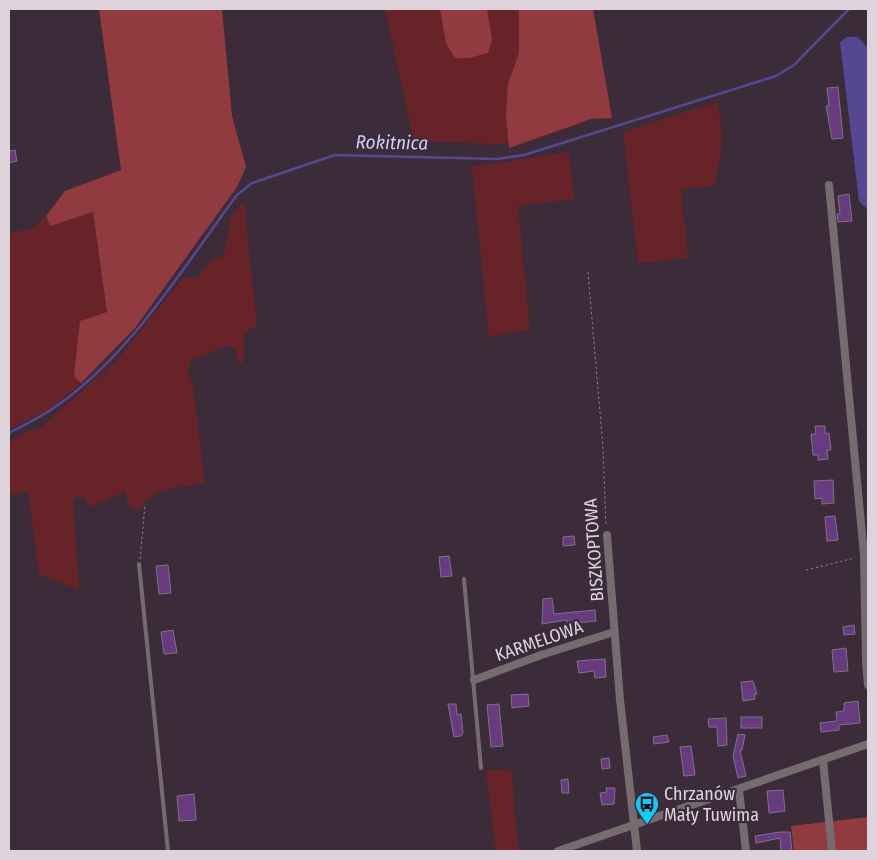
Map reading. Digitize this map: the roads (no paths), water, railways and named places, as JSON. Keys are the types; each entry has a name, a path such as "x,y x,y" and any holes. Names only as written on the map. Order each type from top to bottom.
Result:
{"street":[{"path":"829,185 864,556 868,685"},
{"name":"BISZKOPTOWA","path":"607,535 614,632 633,826 638,851"},
{"name":"KARMELOWA","path":"474,680 541,654 614,632"},
{"path":"558,851 868,744"},
{"path":"823,760 832,851"},
{"path":"739,790 746,851"}],"lane":[{"path":"140,564 168,851"},
{"path":"464,579 481,768"}],"waterway":[{"name":"Rokitnica","path":"9,433 58,405 85,384 110,360 177,279 237,195 252,183 335,155 497,159 524,155 776,76 794,65 849,9"}],"place":[{"name":"Chrzanów Mały Tuwima","path":"647,825"}]}
